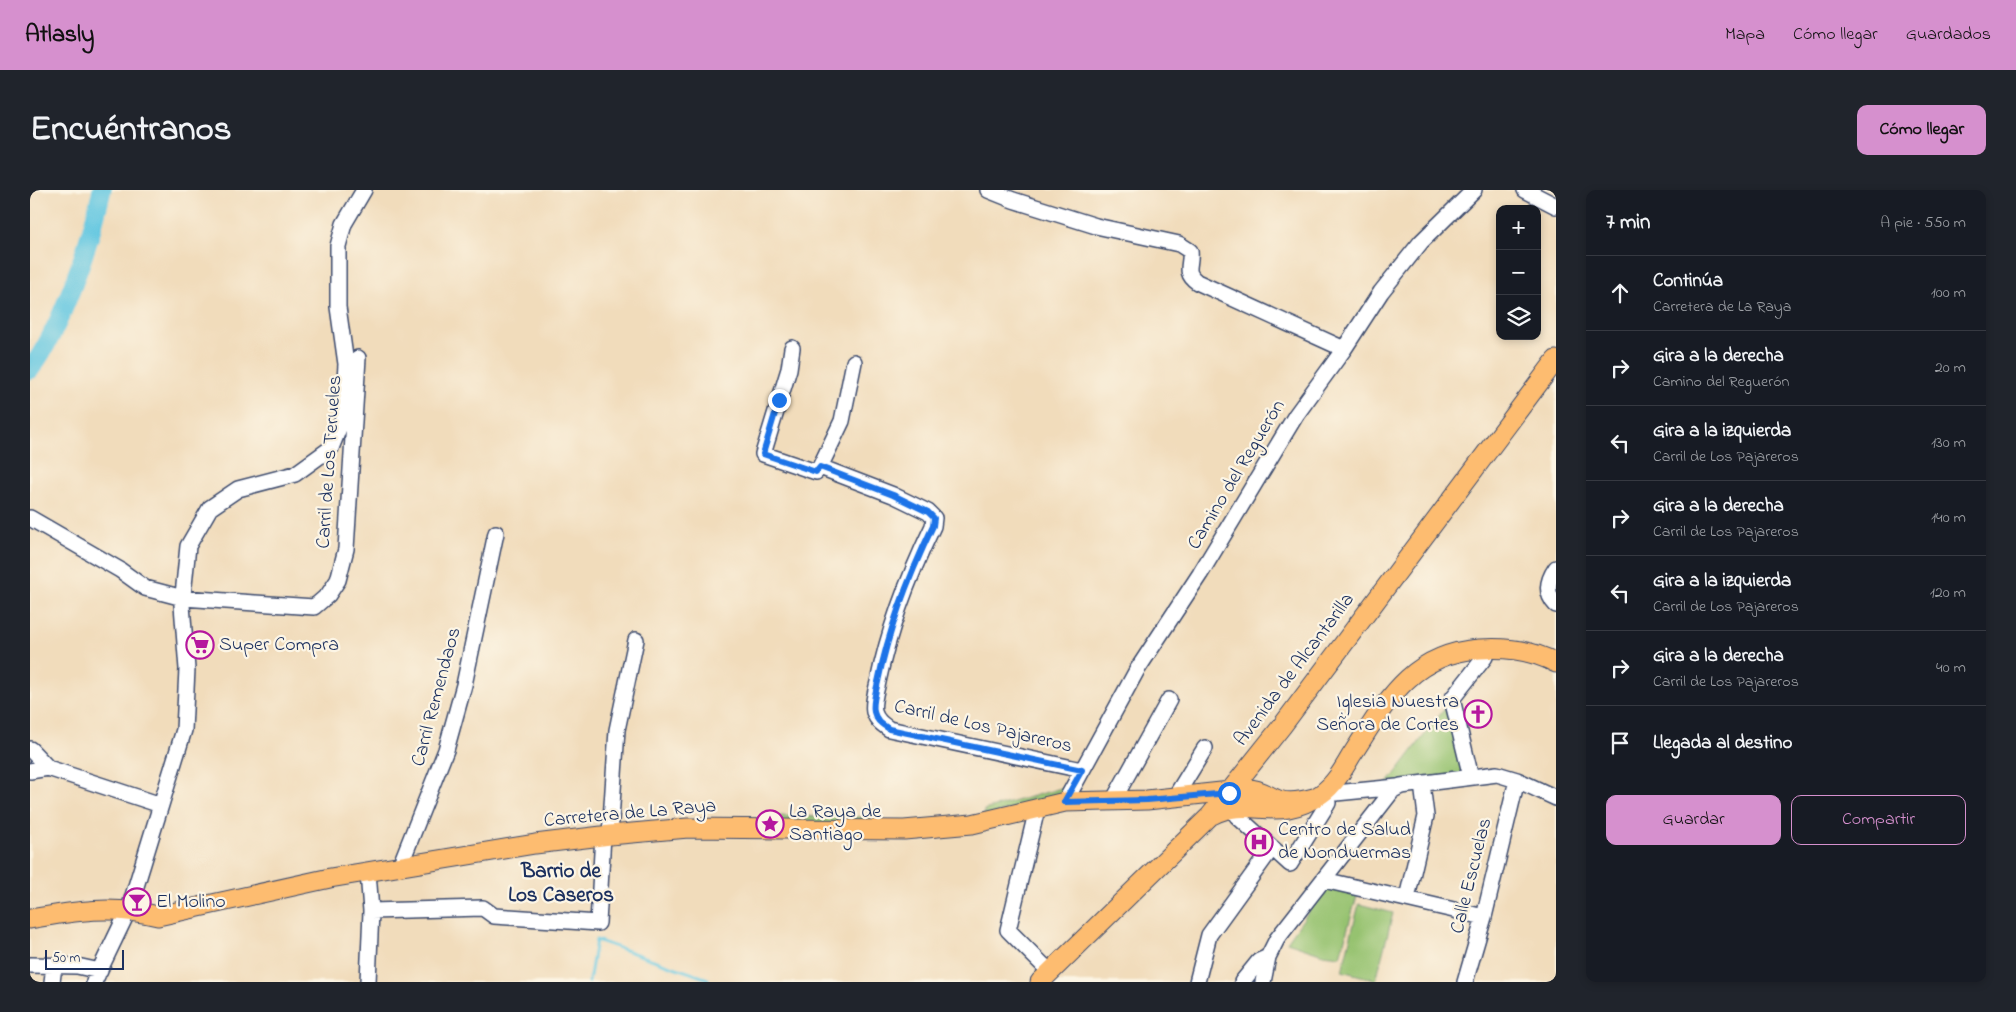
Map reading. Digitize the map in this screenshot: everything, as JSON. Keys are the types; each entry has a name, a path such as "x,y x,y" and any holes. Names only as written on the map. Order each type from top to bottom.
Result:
{"main road":[{"name":"Avenida de Alcantarilla","path":"1045,977 1210,816 1237,803 1256,759 1556,360"},
{"path":"1326,798 1326,791 1341,772 1396,690 1429,662 1461,651 1500,648 1525,651 1556,663"},
{"path":"1256,759 1253,778 1259,790 1283,801 1298,802 1326,798"},
{"path":"1237,803 1259,790"},
{"name":"Carretera de La Raya","path":"30,919 63,913 129,909 158,916 330,878 535,844 607,835 688,828 904,830 972,824 1064,802 1114,799 1147,800 1175,797 1237,803"},
{"path":"1237,803 1285,810 1326,798"}],"street":[{"path":"30,965 77,966 97,977 129,909 184,730 187,669 183,598 188,546 210,508 238,489 295,474 331,448 343,418 346,364 338,307 338,246 344,224 364,190"},
{"path":"988,190 1096,226 1179,244 1190,251 1187,269 1197,282 1344,349"},
{"name":"Camino del Reguerón","path":"1064,802 1137,670 1200,574 1296,415 1344,349 1381,292 1421,242 1474,190"},
{"path":"1524,190 1556,206"},
{"name":"Carril de Los Pajareros","path":"792,348 789,369 763,454 816,472 820,467 893,495 928,512 934,518 933,526 907,580 882,664 874,701 874,712 879,723 889,729 1082,770"},
{"name":"Carril de Los Terueles","path":"30,518 120,570 145,588 183,598 314,607 328,595 338,580 346,549 358,358"},
{"path":"820,467 842,420 854,362"},
{"name":"Carril Remendaos","path":"400,866 446,750 464,685 496,533"},
{"path":"1556,568 1547,585 1549,595 1556,605"},
{"path":"371,911 483,908 494,916 598,923 617,730 636,640"},
{"path":"1471,777 1452,699 1485,657"},
{"path":"1114,799 1169,700"},
{"path":"1175,797 1205,748"},
{"path":"30,749 48,768"},
{"path":"30,771 48,768 161,804"},
{"path":"1259,790 1259,802 1237,803 1237,816 1290,864 1326,798 1497,774 1517,780 1556,798"},
{"name":"Calle Escuelas","path":"1465,982 1484,917 1517,780"},
{"path":"1407,898 1426,816 1422,784"},
{"path":"1263,982 1268,957 1277,939 1324,880 1387,795 1401,786"},
{"path":"1037,809 1008,930 1045,977"},
{"path":"1197,982 1209,935 1272,848"},
{"path":"368,872 371,911 368,982"},
{"path":"1324,880 1484,917"},
{"path":"1242,982 1259,961 1268,957"},
{"path":"52,982 54,966"}],"green space":[{"path":"1452,699 1471,777 1388,783"},
{"path":"1065,787 1062,794 984,817 984,810"},
{"path":"771,816 873,817 872,825 770,824"},
{"path":"1328,884 1358,892 1340,956 1323,954 1287,942"},
{"path":"1359,904 1393,913 1376,980 1342,971"}],"waterway":[{"path":"30,370 53,331 74,284 102,190"},
{"path":"589,982 596,940 708,979"}],"place":[{"name":"Super Compra","path":"200,645"},
{"name":"Iglesia Nuestra Señora de Cortes","path":"1478,714"},
{"name":"La Raya de Santiago","path":"770,824"},
{"name":"Centro de Salud de Nonduermas","path":"1259,842"},
{"name":"El Molino","path":"137,902"}],"district":[{"name":"Barrio de Los Caseros","path":"561,884"}],"route":[{"path":"779,400 763,454 772,459 816,472 820,467 866,484 928,512 934,518 933,526 907,580 882,664 874,701 874,712 879,723 889,729 1082,770 1064,802 1114,799 1147,800 1229,793"}]}
